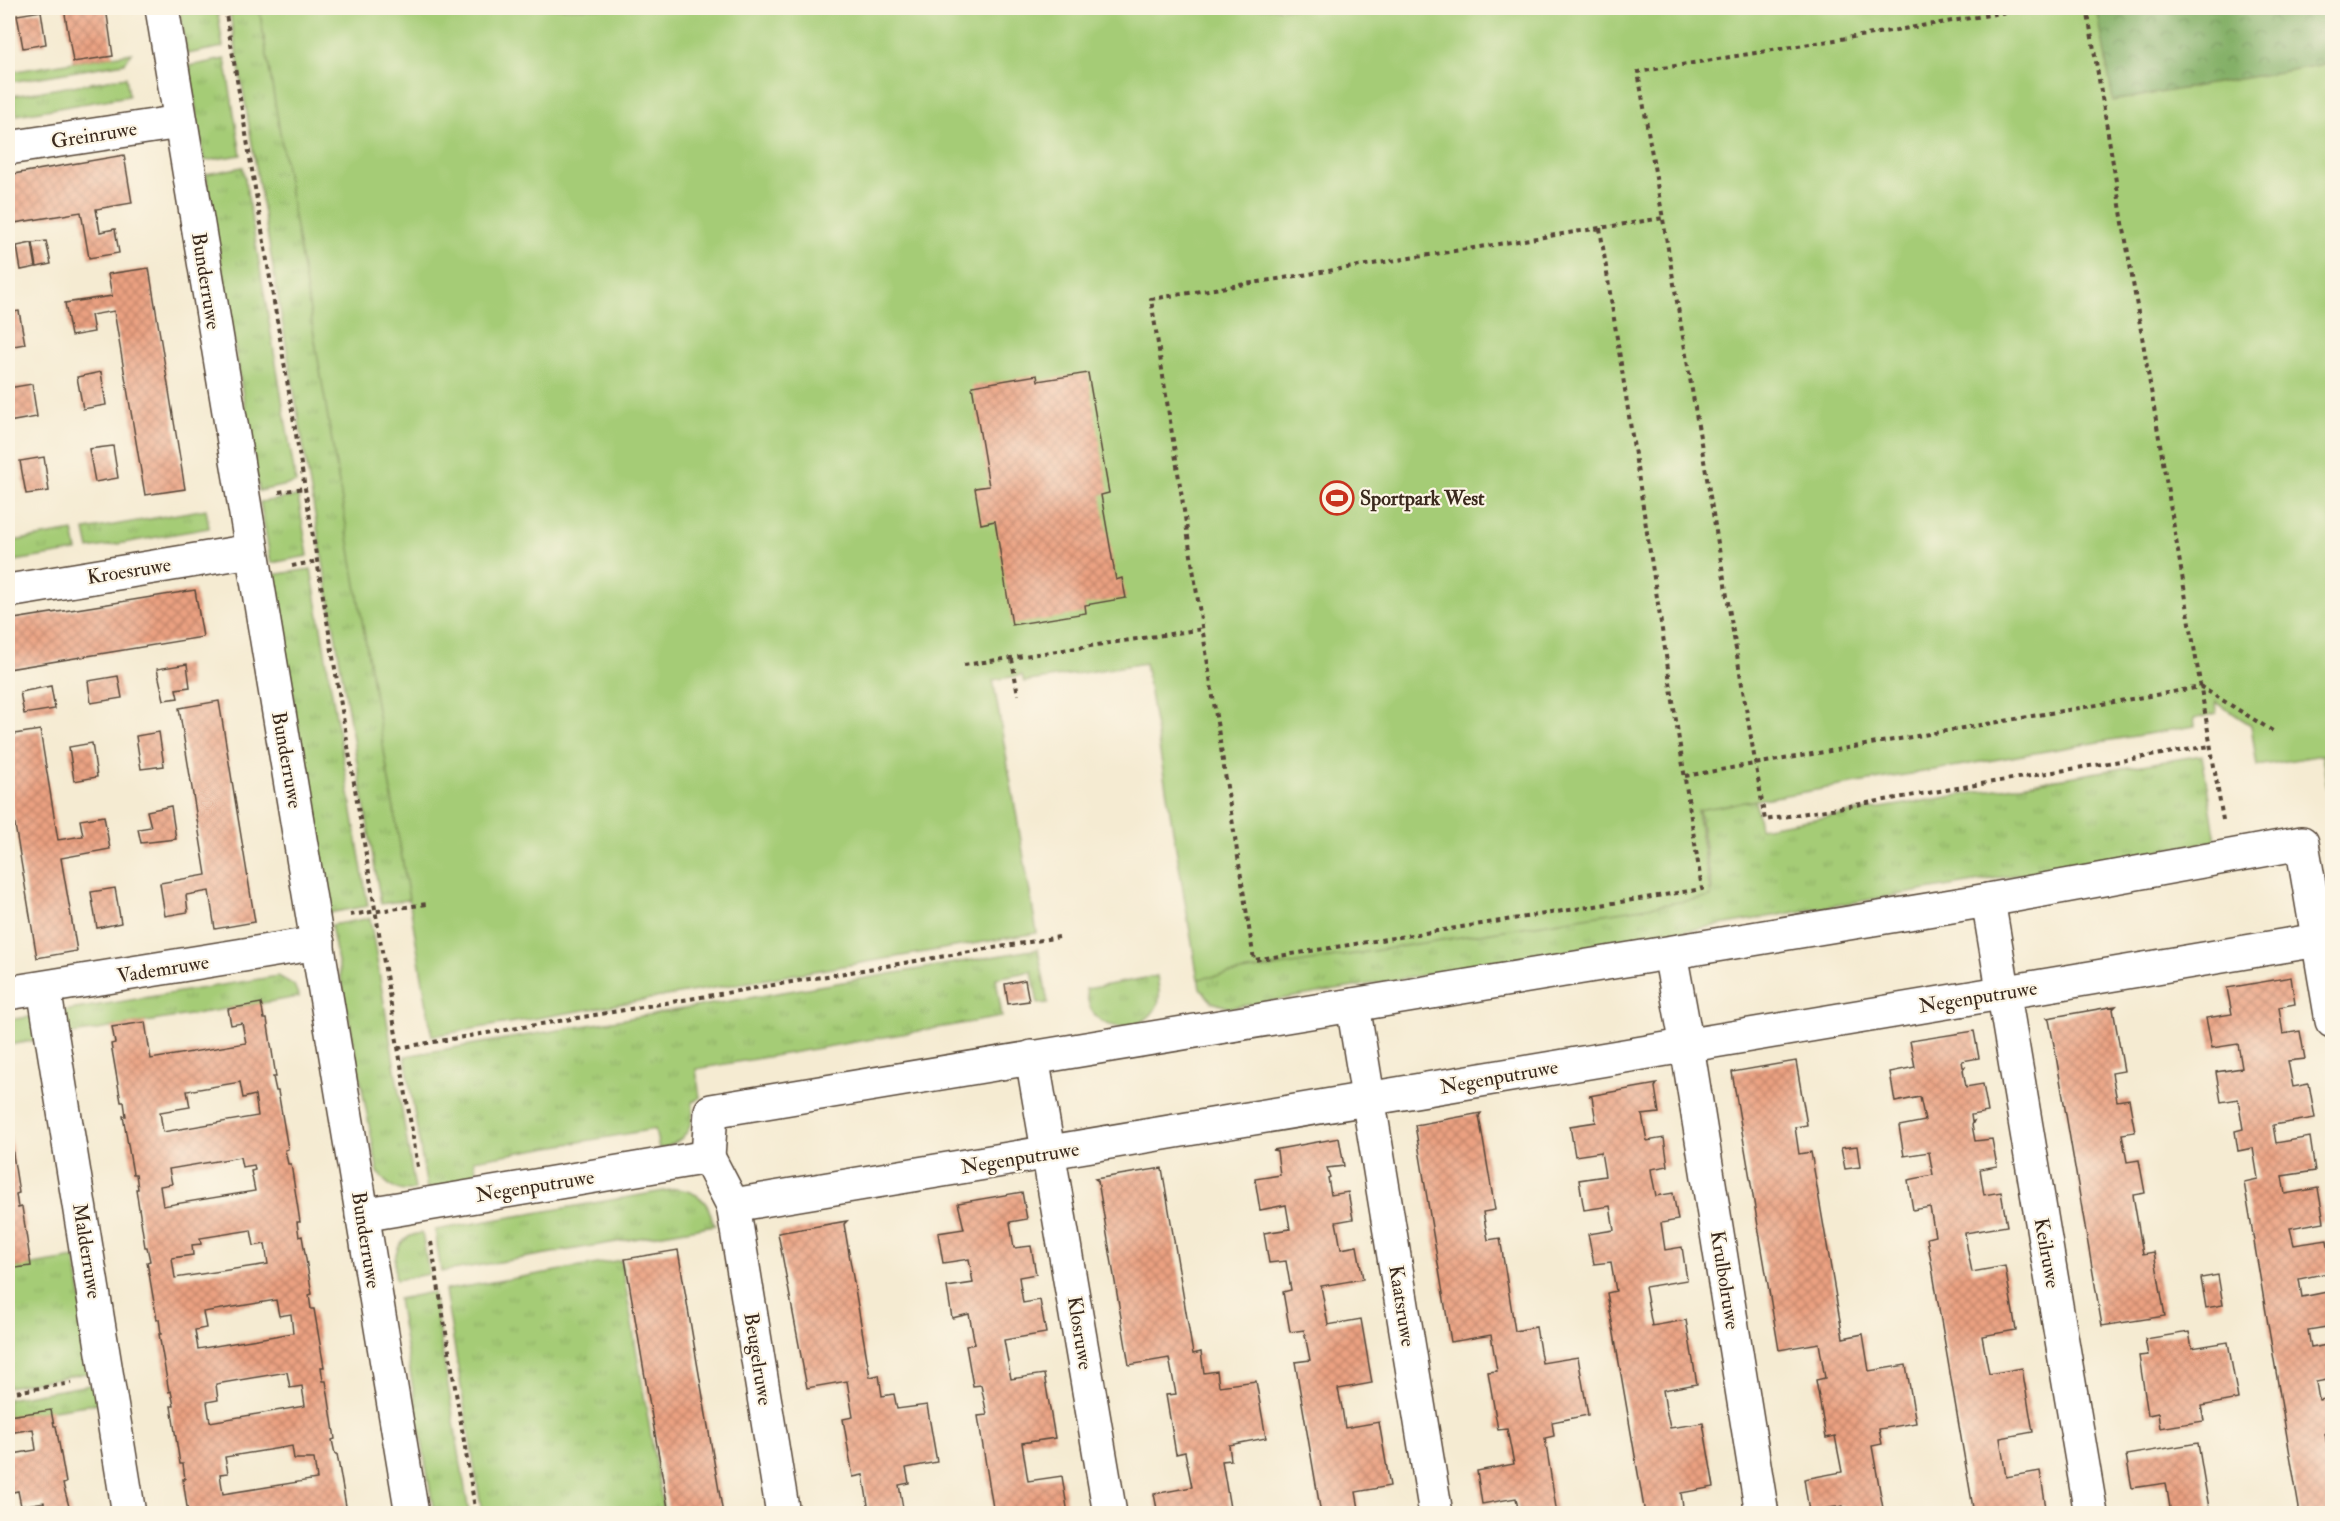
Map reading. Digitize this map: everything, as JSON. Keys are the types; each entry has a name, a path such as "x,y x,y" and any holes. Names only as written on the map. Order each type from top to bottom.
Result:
{"street":[{"name":"Bunderruwe","path":"162,8 250,551 412,1514"},
{"name":"Greinruwe","path":"8,148 180,122"},
{"name":"Kroesruwe","path":"8,591 250,551"},
{"path":"733,1205 708,1157 711,1111 1988,900 2302,843 2332,1021"},
{"name":"Keilruwe","path":"1988,900 2091,1514"},
{"name":"Vademruwe","path":"8,993 44,988 315,931"},
{"name":"Negenputruwe","path":"733,1205 2318,940"},
{"name":"Krulbolruwe","path":"1670,953 1762,1514"},
{"name":"Malderruwe","path":"44,988 129,1514"},
{"name":"Kaatsruwe","path":"1353,1005 1436,1514"},
{"name":"Klosruwe","path":"1032,1057 1051,1153 1110,1514"},
{"name":"Negenputruwe","path":"362,1215 708,1157"},
{"name":"Beugelruwe","path":"733,1205 783,1514"}],"path":[{"path":"225,8 376,911"},
{"path":"2032,8 1638,72 1764,820 2210,746"},
{"path":"2087,8 2229,856"},
{"path":"1600,228 1702,889 1254,960 1151,299 1663,218"},
{"path":"964,665 1203,629"},
{"path":"1012,659 1018,695"},
{"path":"1685,776 2201,687 2276,733"},
{"path":"315,931 376,911 427,904"},
{"path":"398,1048 1059,938"},
{"path":"8,1393 108,1377"}],"green space":[{"path":"179,8 217,8 223,47 187,54"},
{"path":"229,8 272,8 427,897 381,904"},
{"name":"Sportpark West","path":"259,8 2097,8 2113,101 2332,63 2332,818 2322,755 2257,766 2251,725 2216,702 2217,713 2194,719 2195,726 1697,810 1711,897 1198,979 1145,663 1024,682 1022,675 993,680 1037,933 432,1036"},
{"path":"2097,8 2332,8 2332,63 2112,101"},
{"path":"132,53 124,63 11,82 9,72"},
{"path":"225,59 241,155 204,161 189,66"},
{"path":"126,77 129,96 17,115 12,96"},
{"path":"243,167 296,483 259,491 206,174"},
{"path":"298,496 308,556 271,563 260,502"},
{"path":"206,509 209,528 89,549 85,530"},
{"path":"73,531 77,551 8,562 8,542"},
{"path":"311,569 368,906 329,913 272,575"},
{"path":"2202,755 2216,841 1230,1008 1212,1002 1200,988 1169,801 1253,963 1712,890 1694,780 1750,770 1760,828"},
{"path":"370,918 415,1190 409,1191 394,1187 378,1172 331,925"},
{"path":"1038,949 1048,1003 1038,1004 1032,971 996,978 1002,1017 696,1069 700,1098 692,1102 690,1126 681,1138 668,1146 659,1149 655,1129 474,1160 478,1180 427,1189 405,1056"},
{"path":"278,976 294,985 299,997 67,1035 63,1011"},
{"path":"1157,976 1159,1000 1155,1010 1139,1023 1118,1027 1099,1019 1091,1009 1086,989"},
{"path":"36,1016 39,1040 8,1045 8,1020"},
{"path":"676,1189 687,1191 701,1198 708,1207 715,1225 441,1272 435,1230"},
{"path":"422,1233 429,1274 396,1280 396,1256 401,1243 413,1235"},
{"path":"75,1258 93,1372 8,1387 8,1269"},
{"path":"621,1260 664,1513 482,1513 445,1290"},
{"path":"433,1292 469,1513 434,1513 398,1299"},
{"path":"95,1384 98,1403 8,1417 8,1399"}],"building":[{"path":"64,8 106,8 113,56 73,62"},
{"path":"41,11 46,44 23,48 17,15"},
{"path":"124,155 132,203 96,209 100,232 115,229 119,253 89,258 81,212 8,224 8,175"},
{"path":"46,241 51,264 37,267 33,243"},
{"path":"32,243 36,267 21,270 17,246"},
{"path":"149,268 185,489 145,495 114,311 91,315 94,332 71,336 65,303 112,296 108,274"},
{"path":"19,311 25,344 8,347 8,313"},
{"path":"101,372 106,405 83,409 77,377"},
{"path":"1088,373 1109,493 1101,495 1116,580 1122,578 1126,598 1085,605 1086,613 1012,625 995,521 981,524 975,488 989,486 972,386 1037,375 1038,381"},
{"path":"32,384 37,417 8,422 8,405 11,404 8,388"},
{"path":"113,446 118,478 95,482 89,449"},
{"path":"44,457 49,491 26,494 20,461"},
{"path":"195,590 203,637 8,669 8,620"},
{"path":"187,664 190,687 176,689 178,698 164,700 157,669"},
{"path":"118,676 122,698 91,703 88,681"},
{"path":"51,686 55,709 24,714 20,692"},
{"path":"219,701 255,922 215,929 209,891 186,895 188,912 165,916 160,883 206,875 179,708"},
{"path":"40,730 58,840 83,836 80,820 104,816 110,849 61,858 77,951 37,958 8,783 8,735"},
{"path":"159,732 164,766 141,769 136,736"},
{"path":"92,743 97,777 74,781 69,747"},
{"path":"171,806 176,839 141,843 138,829 151,827 147,811"},
{"path":"115,888 121,923 97,928 91,892"},
{"path":"2291,977 2295,1004 2279,1007 2283,1034 2300,1031 2305,1059 2288,1061 2293,1087 2309,1084 2315,1118 2273,1125 2276,1143 2310,1137 2315,1171 2282,1176 2285,1194 2318,1188 2324,1222 2290,1228 2294,1245 2327,1240 2332,1272 2299,1279 2302,1297 2332,1291 2332,1326 2308,1330 2311,1348 2332,1344 2332,1379 2316,1382 2319,1400 2332,1398 2332,1432 2325,1433 2328,1451 2332,1450 2332,1514 2300,1514 2244,1182 2258,1179 2253,1148 2238,1151 2235,1131 2243,1129 2238,1099 2221,1102 2216,1072 2242,1068 2238,1044 2212,1048 2206,1018 2232,1014 2227,988"},
{"path":"1025,980 1029,1001 1008,1004 1005,984"},
{"path":"261,1003 264,1019 267,1019 276,1077 273,1077 276,1091 278,1091 288,1149 285,1150 288,1164 291,1164 300,1222 297,1222 299,1237 302,1236 312,1294 309,1295 311,1309 314,1309 324,1367 321,1367 323,1381 326,1381 335,1439 332,1440 335,1454 337,1454 347,1512 344,1514 188,1514 183,1464 180,1464 171,1406 174,1406 171,1391 169,1392 159,1334 161,1334 159,1319 157,1320 147,1262 150,1261 147,1247 145,1247 136,1189 138,1189 136,1174 133,1174 123,1116 126,1116 124,1102 121,1102 111,1044 115,1043 112,1027 145,1022 151,1059 246,1043 242,1023 231,1025 228,1009","holes":["240,1082 243,1098 255,1095 258,1116 163,1132 160,1112 190,1107 187,1091","240,1157 242,1167 254,1165 255,1170 251,1171 255,1191 163,1206 160,1186 172,1184 169,1169","251,1230 254,1246 265,1244 268,1264 175,1278 172,1258 193,1255 192,1245 201,1244 200,1238","276,1300 279,1316 291,1314 293,1333 198,1349 195,1330 206,1328 203,1312","287,1372 290,1388 302,1386 305,1406 210,1422 207,1402 218,1400 216,1384","292,1446 294,1459 314,1459 317,1479 223,1494 220,1474 228,1473 225,1457"]},
{"path":"2116,1006 2113,1009 2124,1071 2112,1073 2117,1101 2129,1099 2135,1132 2122,1134 2127,1162 2139,1160 2145,1193 2133,1195 2143,1254 2154,1252 2165,1316 2102,1326 2055,1050 2047,1018"},
{"path":"1974,1031 1979,1058 1962,1061 1965,1067 1963,1070 1966,1087 1983,1084 1988,1112 1971,1115 1972,1122 1974,1121 1972,1125 1975,1141 1992,1139 1997,1166 1980,1169 1984,1195 2001,1192 2007,1226 1965,1233 1972,1272 2005,1266 2016,1330 1982,1336 1989,1374 2022,1368 2033,1432 2000,1438 2006,1477 2040,1471 2047,1514 1974,1514 1927,1238 1935,1236 1930,1207 1913,1210 1908,1180 1933,1175 1929,1152 1904,1156 1899,1126 1925,1121 1920,1097 1895,1102 1890,1072 1915,1067 1910,1041"},
{"path":"1796,1061 1807,1125 1795,1127 1799,1154 1811,1152 1843,1338 1863,1334 1869,1371 1906,1365 1916,1423 1879,1429 1882,1444 1872,1446 1884,1514 1845,1514 1843,1506 1809,1511 1804,1479 1842,1472 1835,1436 1826,1438 1816,1380 1825,1378 1819,1343 1779,1350 1732,1072"},
{"path":"1657,1084 1655,1087 1659,1113 1642,1115 1647,1141 1664,1138 1668,1166 1651,1169 1652,1176 1656,1196 1673,1193 1678,1220 1661,1223 1665,1250 1682,1247 1687,1280 1645,1287 1652,1326 1686,1320 1697,1384 1663,1390 1666,1409 1670,1428 1703,1423 1714,1487 1681,1493 1684,1514 1645,1514 1607,1293 1616,1291 1611,1262 1594,1264 1588,1234 1614,1230 1610,1206 1584,1210 1579,1180 1605,1176 1601,1152 1575,1156 1570,1126 1596,1122 1592,1097 1589,1096"},
{"path":"1481,1113 1479,1116 1495,1210 1483,1212 1488,1240 1500,1238 1515,1331 1536,1327 1542,1363 1578,1357 1588,1415 1552,1422 1554,1436 1545,1438 1557,1514 1519,1514 1516,1498 1482,1504 1477,1471 1514,1464 1507,1429 1498,1430 1488,1372 1497,1371 1491,1335 1451,1342 1415,1125"},
{"path":"8,1135 10,1135 19,1193 16,1194 18,1208 22,1207 31,1266 8,1269"},
{"path":"1339,1138 1344,1166 1327,1168 1330,1177 1328,1178 1331,1195 1348,1192 1353,1219 1336,1222 1341,1249 1357,1246 1363,1279 1321,1286 1328,1325 1361,1319 1372,1383 1338,1389 1345,1428 1379,1422 1390,1486 1356,1492 1360,1514 1321,1514 1295,1362 1310,1360 1304,1330 1290,1332 1283,1292 1291,1290 1286,1261 1269,1263 1264,1233 1290,1229 1286,1205 1260,1210 1255,1179 1280,1175 1277,1151 1273,1150"},
{"path":"1857,1146 1860,1167 1845,1169 1841,1148"},
{"path":"1162,1168 1193,1354 1201,1352 1204,1373 1217,1371 1219,1386 1256,1381 1266,1438 1229,1445 1231,1460 1222,1461 1231,1514 1158,1514 1154,1494 1192,1487 1185,1452 1176,1454 1166,1395 1176,1394 1169,1358 1129,1365 1098,1181 1095,1179"},
{"path":"1022,1192 1027,1219 1010,1222 1014,1248 1031,1246 1036,1274 1019,1277 1023,1303 1040,1300 1046,1333 1004,1340 1011,1379 1044,1374 1055,1438 1022,1443 1028,1481 1062,1476 1068,1514 994,1514 978,1416 987,1415 981,1385 973,1386 966,1346 975,1344 969,1314 952,1318 947,1287 973,1283 969,1259 943,1263 938,1233 964,1229 958,1203"},
{"path":"847,1221 844,1224 870,1377 879,1375 882,1396 894,1394 897,1409 927,1405 937,1462 906,1468 909,1483 899,1485 904,1514 862,1514 869,1511 863,1475 853,1477 843,1419 853,1417 847,1381 807,1388 778,1233"},
{"path":"678,1250 723,1514 669,1514 645,1377 625,1259"},
{"path":"2218,1275 2223,1305 2206,1308 2201,1278"},
{"path":"2189,1332 2192,1348 2228,1342 2238,1399 2201,1406 2204,1421 2160,1428 2158,1413 2148,1415 2139,1356 2148,1355 2145,1339"},
{"path":"51,1410 66,1483 63,1484 71,1514 46,1514 44,1502 21,1506 18,1491 8,1493 8,1455 36,1450 33,1429 8,1433 8,1416"},
{"path":"2198,1443 2210,1514 2171,1514 2166,1483 2132,1488 2126,1455"}],"place":[{"name":"Sportpark West","path":"1337,498"}]}
